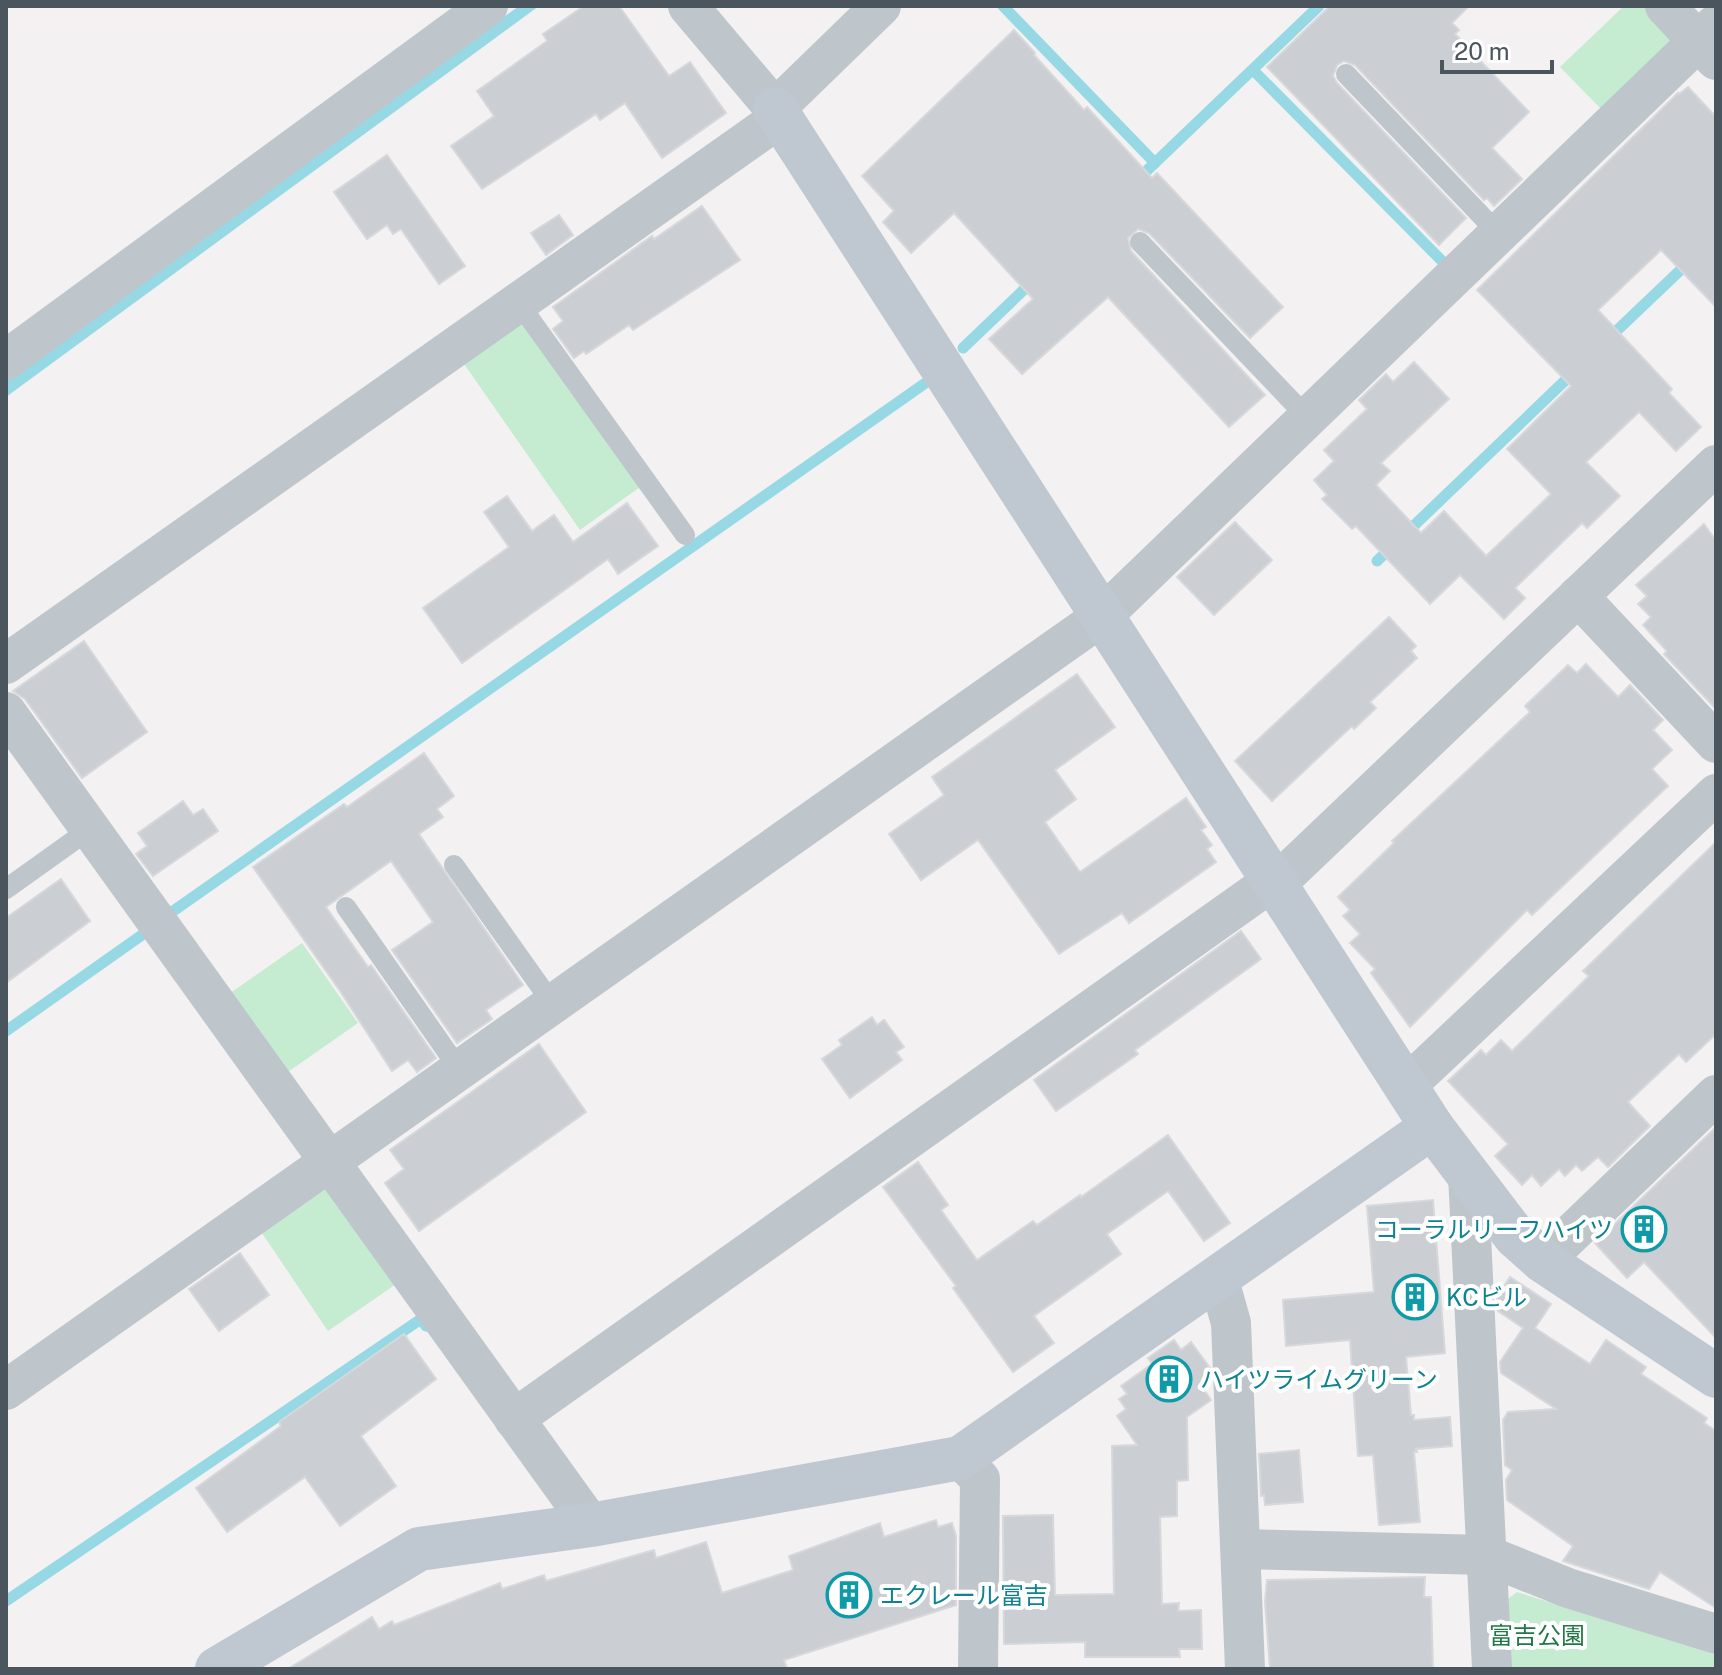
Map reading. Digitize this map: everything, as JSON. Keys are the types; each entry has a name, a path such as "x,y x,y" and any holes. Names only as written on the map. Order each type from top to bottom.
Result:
{"street":[{"path":"6,360 488,6"},
{"path":"688,6 778,113 1432,1127 1515,1236 1543,1261 1716,1376"},
{"path":"6,664 518,302 778,113 881,6"},
{"path":"6,1390 1101,617 1498,233 1710,42 1665,6"},
{"path":"514,1419 1275,882 1716,465"},
{"path":"1578,596 1716,743"},
{"path":"6,712 591,1525"},
{"path":"1405,1087 1716,794"},
{"path":"1543,1261 1716,1095"},
{"path":"217,1669 419,1549 591,1525 960,1458 1432,1127"},
{"path":"1468,1174 1492,1669"},
{"path":"1218,1277 1231,1323 1245,1669"},
{"path":"960,1458 980,1479 978,1669"},
{"path":"1241,1549 1486,1555 1568,1588 1716,1634"}],"lane":[{"path":"1346,74 1498,233"},
{"path":"1140,242 1307,417"},
{"path":"518,302 685,535"},
{"path":"6,889 90,829"},
{"path":"454,865 552,1003"},
{"path":"346,907 459,1069"}],"green space":[{"path":"1624,6 1656,6 1684,35 1608,116 1560,67"},
{"path":"523,318 640,487 580,530 462,361"},
{"path":"302,943 358,1023 282,1076 226,996"},
{"path":"319,1183 333,1186 399,1282 328,1331 258,1227"},
{"name":"富吉公園","path":"1517,1592 1716,1655 1716,1669 1503,1669 1501,1604"}],"water":[{"path":"519,6 539,6 6,397 6,381"}],"building":[{"path":"584,6 619,6 669,76 690,62 726,113 662,158 625,103 600,120 596,114 482,189 451,146 494,116 477,91 547,41 543,34"},
{"path":"1330,6 1469,6 1452,23 1459,30 1455,34 1529,112 1492,148 1522,179 1494,206 1487,198 1484,200 1355,65 1344,61 1337,65 1333,76 1337,83 1466,218 1439,245 1267,67"},
{"path":"1014,30 1084,110 1087,107 1152,178 1157,173 1283,307 1250,338 1149,233 1138,229 1128,238 1131,251 1265,395 1229,427 1108,297 1022,374 989,339 1033,299 954,213 911,253 883,222 894,211 862,176"},
{"path":"1688,87 1716,117 1716,307 1661,250 1598,310 1672,389 1669,393 1701,427 1676,451 1639,412 1586,462 1620,496 1587,528 1582,523 1515,588 1525,598 1504,619 1460,575 1430,604 1356,526 1352,529 1322,499 1327,495 1314,480 1334,461 1324,450 1367,409 1359,400 1386,374 1393,382 1414,362 1449,399 1381,463 1390,471 1376,485 1421,533 1444,511 1486,556 1551,494 1507,449 1571,386 1477,290 1678,93"},
{"path":"387,155 465,266 439,284 401,229 393,234 387,225 367,239 334,192"},
{"path":"702,206 740,260 633,330 629,325 586,354 584,351 574,358 553,329 563,321 553,307 652,236 654,239"},
{"path":"559,215 573,235 546,255 531,233"},
{"path":"507,496 532,531 554,515 573,542 627,503 658,546 618,574 608,559 462,663 423,608 509,547 484,512"},
{"path":"1235,522 1272,560 1214,615 1177,577"},
{"path":"1704,524 1716,541 1716,709 1664,654 1667,651 1643,625 1651,617 1638,604 1647,596 1636,585"},
{"path":"1389,617 1416,646 1411,651 1417,658 1370,702 1376,708 1354,729 1352,726 1272,801 1235,761"},
{"path":"84,641 147,732 82,778 25,699 13,691"},
{"path":"1586,664 1618,697 1630,685 1663,720 1653,730 1672,750 1652,769 1668,786 1532,915 1527,910 1410,1027 1371,973 1375,969 1350,943 1360,934 1343,916 1350,910 1338,897 1394,843 1392,841 1530,712 1525,706 1568,665 1577,673"},
{"path":"1077,674 1115,727 1055,770 1076,799 1045,822 1080,872 1186,798 1206,827 1201,830 1212,845 1207,849 1216,862 1129,923 1122,913 1059,954 978,840 921,880 889,834 944,795 932,777"},
{"path":"424,753 454,796 437,809 443,817 419,834 523,985 486,1010 492,1019 457,1043 392,950 433,922 391,861 326,907 436,1058 417,1072 408,1060 392,1071 253,867"},
{"path":"183,801 193,815 203,809 218,831 153,876 136,854 147,846 138,833"},
{"path":"1716,842 1716,1034 1686,1062 1679,1054 1628,1102 1650,1126 1608,1167 1598,1157 1582,1171 1576,1165 1565,1176 1559,1169 1541,1186 1532,1175 1522,1185 1495,1156 1508,1144 1448,1081 1481,1050 1486,1055 1501,1040 1512,1051 1589,976 1583,971"},
{"path":"61,879 90,921 6,983 6,918"},
{"path":"1241,931 1261,959 1135,1050 1138,1054 1056,1111 1034,1080"},
{"path":"872,1017 877,1025 884,1020 904,1047 896,1052 902,1060 850,1098 822,1059 842,1045 839,1040"},
{"path":"539,1044 586,1112 419,1231 385,1183 404,1169 390,1150"},
{"path":"1716,1127 1716,1338 1644,1262 1627,1278 1595,1243"},
{"path":"1168,1135 1230,1223 1204,1241 1168,1191 1107,1234 1121,1254 1034,1316 1054,1343 1013,1372 953,1288 956,1286 883,1187 918,1162 948,1205 941,1210 977,1260 1033,1221 1037,1225 1081,1197"},
{"path":"1433,1200 1445,1353 1406,1357 1411,1415 1414,1415 1414,1420 1450,1417 1452,1446 1416,1449 1417,1452 1414,1452 1420,1522 1379,1525 1373,1455 1358,1456 1350,1340 1286,1346 1283,1300 1374,1292 1367,1206"},
{"path":"240,1253 269,1295 219,1331 189,1289"},
{"path":"1510,1277 1551,1304 1535,1328 1590,1364 1606,1340 1646,1367 1641,1374 1707,1418 1704,1423 1716,1431 1716,1608 1660,1572 1649,1589 1563,1561 1573,1546 1507,1500 1506,1480 1512,1470 1505,1465 1503,1420 1508,1412 1556,1409 1501,1373 1500,1362 1523,1328 1498,1311 1497,1297"},
{"path":"404,1334 436,1379 361,1436 396,1486 340,1526 305,1477 227,1532 196,1488 281,1426 279,1422"},
{"path":"1174,1340 1181,1350 1191,1342 1210,1368 1210,1377 1200,1384 1211,1400 1187,1417 1188,1480 1177,1481 1177,1516 1160,1517 1162,1604 1179,1603 1178,1611 1201,1610 1202,1649 1179,1649 1180,1657 1085,1657 1085,1642 1004,1644 1003,1516 1053,1515 1055,1595 1114,1594 1112,1446 1137,1445 1117,1416 1126,1409 1119,1399 1127,1394 1121,1386 1152,1364 1148,1358"},
{"path":"1299,1450 1303,1502 1265,1505 1264,1495 1261,1496 1259,1454"},
{"path":"936,1520 938,1527 952,1523 956,1536 956,1605 784,1660 787,1669 288,1669 372,1617 379,1629 392,1621 394,1625 500,1583 502,1589 544,1575 546,1581 654,1550 656,1558 706,1542 722,1593 793,1570 789,1556 880,1523 884,1537"},
{"path":"1425,1577 1424,1597 1431,1597 1433,1669 1270,1669 1265,1602 1267,1580"}],"waterway":[{"path":"1003,6 1155,163"},
{"path":"1136,181 1319,6"},
{"path":"1253,70 1443,262"},
{"path":"1608,339 1691,260"},
{"path":"963,348 1035,279"},
{"path":"1377,561 1575,371"},
{"path":"169,914 924,384"},
{"path":"6,1031 149,930"},
{"path":"6,1601 421,1319 426,1326"}],"place":[{"name":"コーラルリーフハイツ","path":"1644,1229"},
{"name":"KCビル","path":"1415,1297"},
{"name":"ハイツライムグリーン","path":"1169,1379"},
{"name":"エクレール富吉","path":"849,1595"}]}
